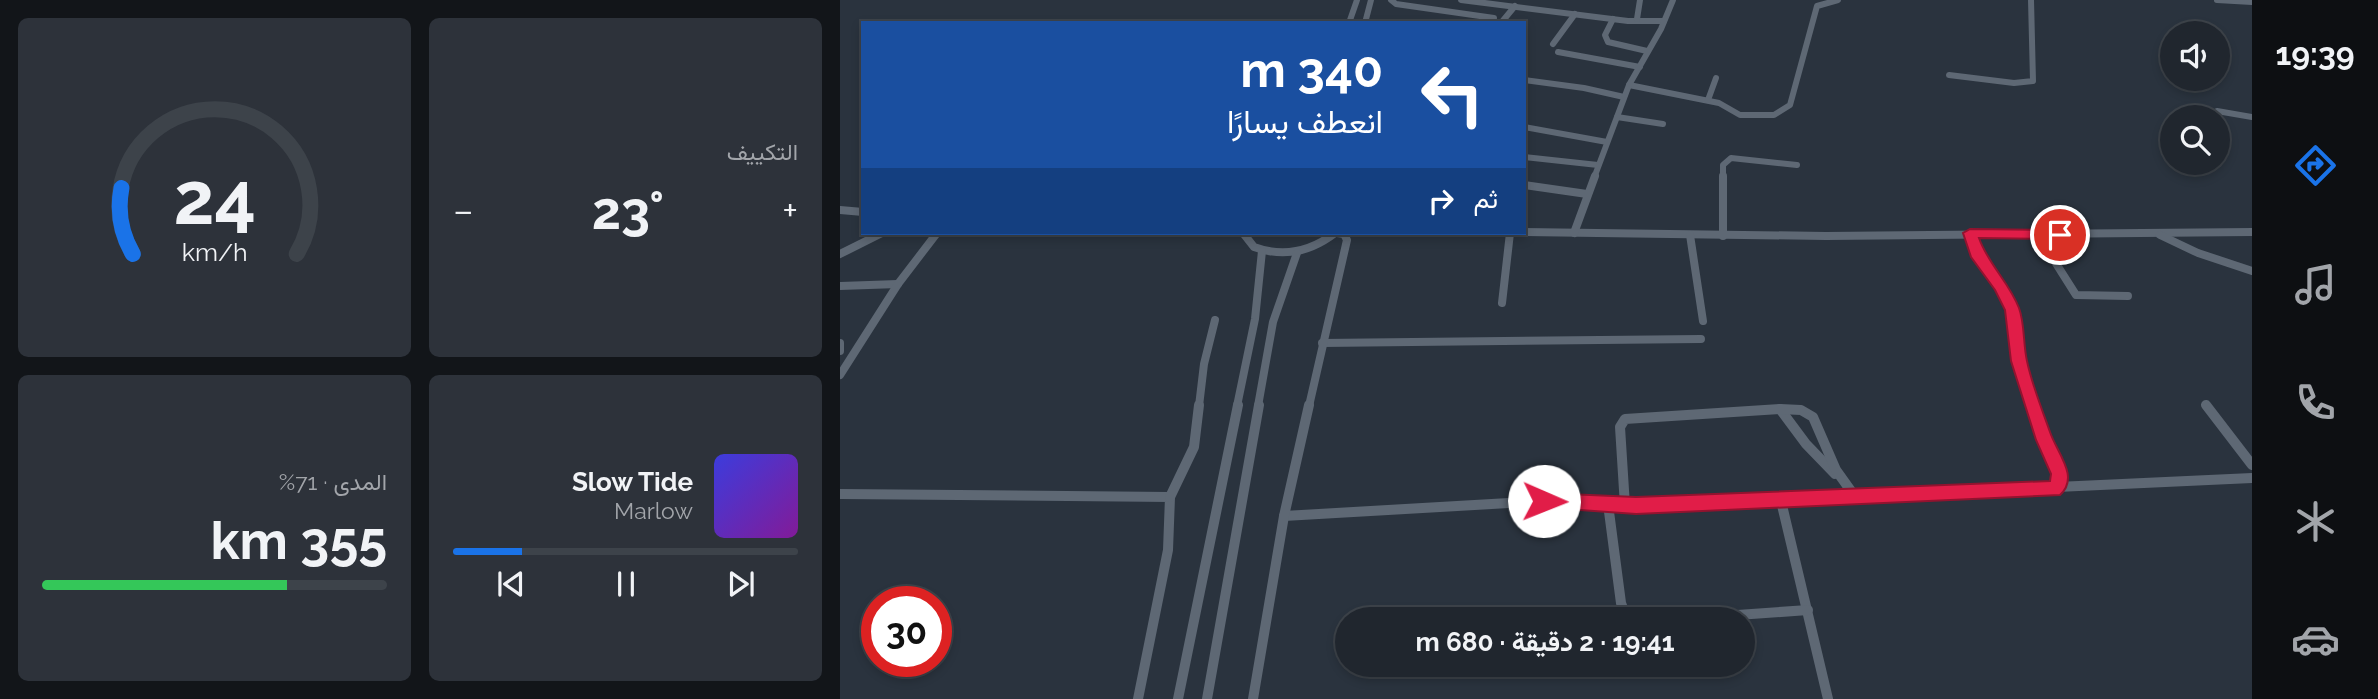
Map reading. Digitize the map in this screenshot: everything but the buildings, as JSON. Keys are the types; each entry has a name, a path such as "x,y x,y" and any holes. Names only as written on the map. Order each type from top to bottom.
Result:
{"street":[{"path":"1350,21 1357,0"},
{"path":"1366,21 1371,0"},
{"path":"1391,0 1396,4 1494,18"},
{"path":"1461,0 1487,1 1613,19 1664,22"},
{"path":"1637,19 1640,0"},
{"path":"1574,233 1629,85 1664,22 1672,0"},
{"path":"1629,85 1708,100 1740,115 1774,115 1789,108 1815,2 1838,0"},
{"path":"1949,75 2014,83 2033,80 2031,0"},
{"path":"2217,0 2252,2"},
{"path":"1503,21 1515,6"},
{"path":"1553,44 1575,14"},
{"path":"1613,19 1605,35 1608,42 1647,51"},
{"path":"1558,52 1640,67"},
{"path":"1708,100 1716,78"},
{"path":"1526,80 1584,88 1624,97"},
{"path":"2230,113 2252,117"},
{"path":"1617,117 1663,124"},
{"path":"1526,127 1607,142"},
{"path":"1526,156 1598,165"},
{"path":"1723,236 1723,164 1726,160 1731,158 1797,165"},
{"path":"1526,185 1587,194"},
{"path":"840,210 861,212"},
{"path":"1526,232 1723,236 2252,232"},
{"path":"1970,233 1978,257 2002,287 2012,310 2019,361 2028,392 2044,440 2060,474 2057,487"},
{"path":"2155,233 2198,253 2252,271"},
{"path":"840,254 878,235"},
{"path":"840,375 898,284 935,235"},
{"path":"1244,235 1248,242 1262,251 1285,254 1297,253 1319,245 1333,235"},
{"path":"1253,699 1284,516 1347,240 1344,235"},
{"path":"1502,303 1510,235"},
{"path":"1690,235 1703,321"},
{"path":"2038,235 2076,295 2128,296"},
{"path":"1178,699 1255,320 1262,251"},
{"path":"1207,699 1273,322 1297,253"},
{"path":"840,286 898,284"},
{"path":"1138,699 1168,550 1170,497 1194,447 1204,363 1215,320"},
{"path":"1322,343 1701,339"},
{"path":"840,343 840,351"},
{"path":"2206,405 2252,465"},
{"path":"1780,409 1805,444 1841,478 1856,498"},
{"path":"1625,506 1620,427 1625,419 1801,410 1814,417 1841,478"},
{"path":"1284,516 1544,501 1625,506 2046,491 2057,487 2252,478"},
{"path":"840,494 1170,497"},
{"path":"1781,501 1828,699"},
{"path":"1608,505 1622,607"},
{"path":"1755,614 1808,610"}],"route":[{"path":"1544,501 1636,506 2054,489 2060,484 2060,474 2044,440 2028,392 2017,352 2012,310 2002,287 1973,248 1970,233 2060,235"}]}
